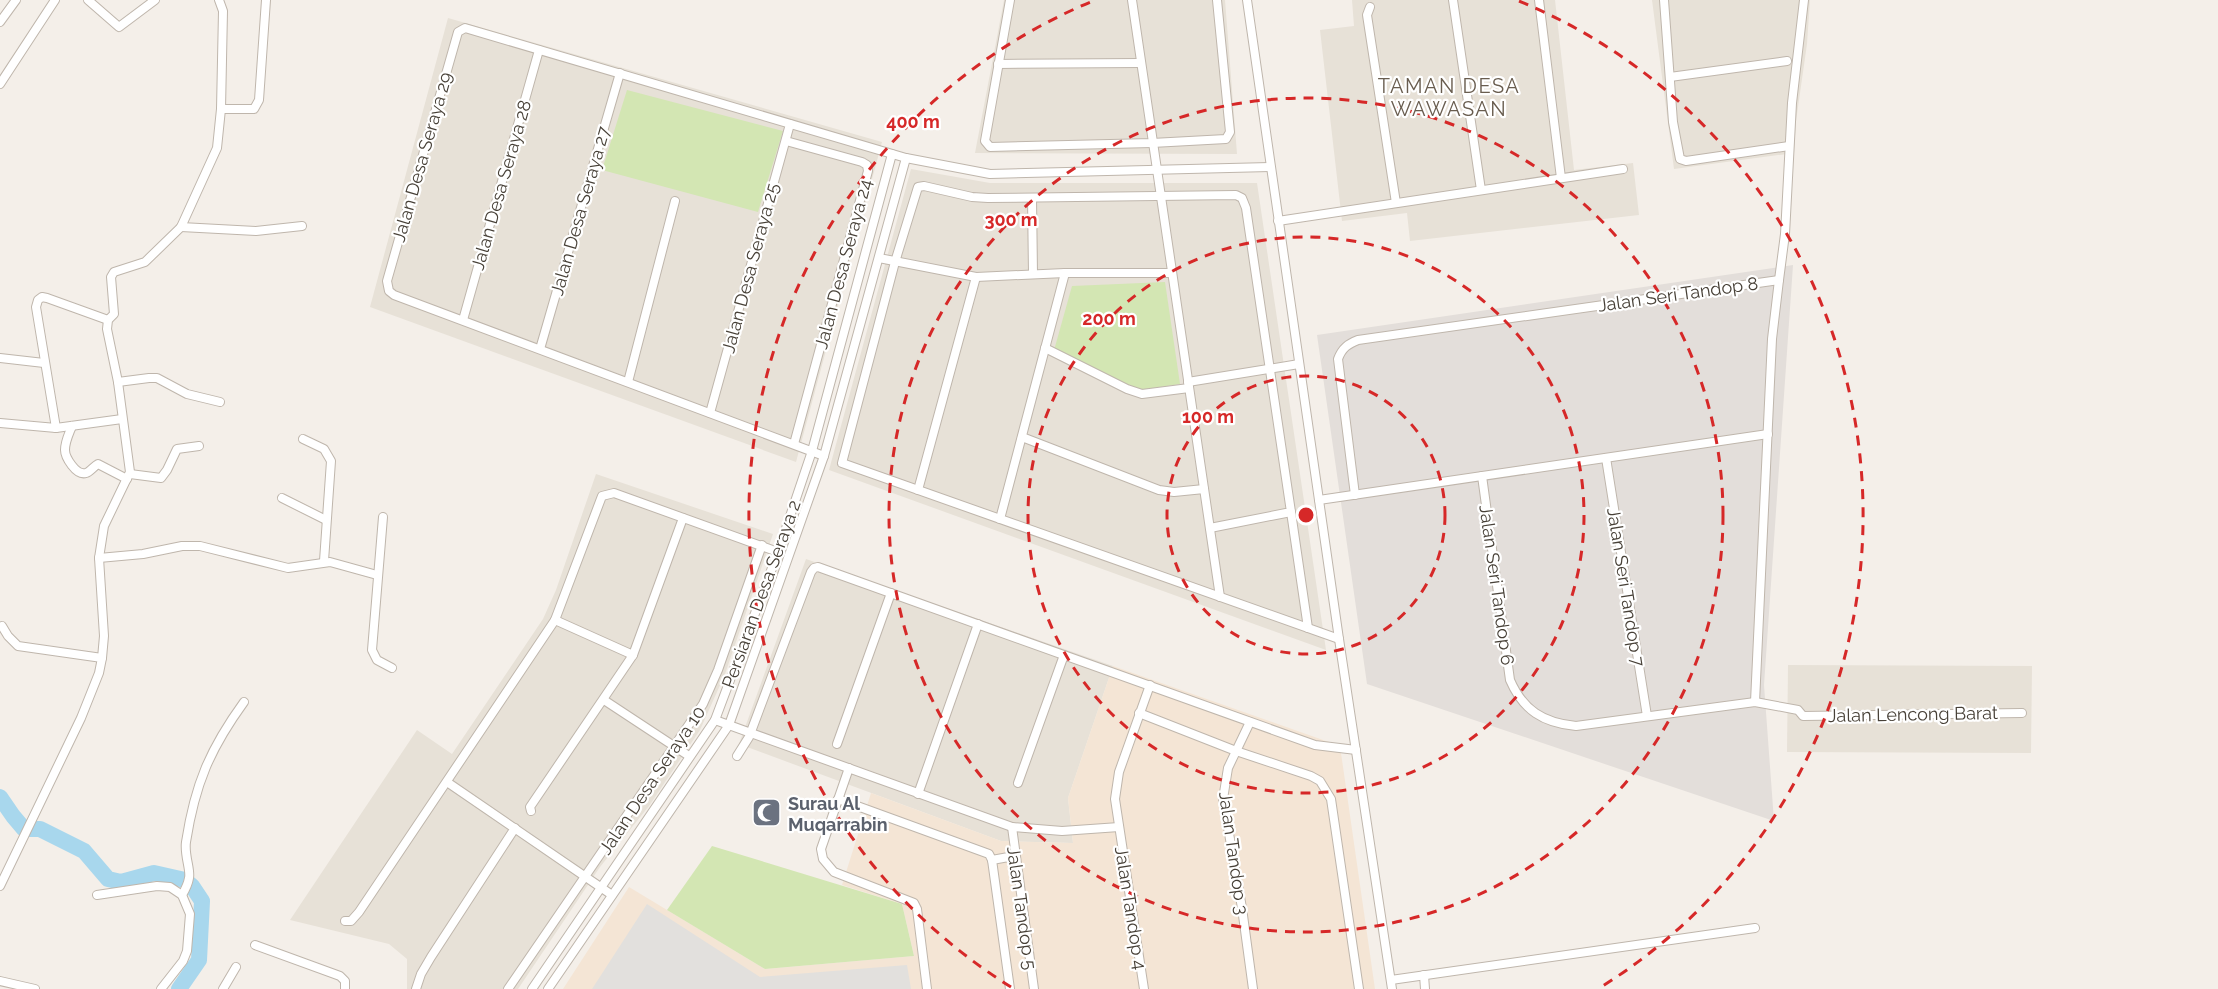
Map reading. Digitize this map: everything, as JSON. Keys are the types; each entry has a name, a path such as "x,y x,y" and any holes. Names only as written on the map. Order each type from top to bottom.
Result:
{"street":[{"path":"0,22 16,0"},
{"path":"0,84 55,0"},
{"path":"88,0 118,27 154,0"},
{"path":"0,886 81,718 99,673 104,636 99,558 104,526 129,477 118,382 108,328 108,320 114,314 112,274 145,262 181,227 217,148 223,11 219,0"},
{"path":"220,109 254,109 260,100 266,0"},
{"path":"1010,0 985,141 987,146 1152,143 1226,139 1229,136 1217,0"},
{"path":"1132,0 1220,597"},
{"path":"1247,0 1392,989"},
{"path":"1453,0 1481,190"},
{"path":"1539,0 1561,178"},
{"path":"1664,0 1673,122 1680,159 1686,161 1789,146"},
{"path":"1779,280 1785,227 1789,146 1804,0"},
{"path":"1370,7 1367,15 1396,203"},
{"name":"Jalan Desa Seraya 29","path":"463,320 394,295 389,291 387,281 458,32 465,28 539,50"},
{"path":"539,50 906,158 990,174 1270,167"},
{"name":"Jalan Desa Seraya 28","path":"463,320 539,50"},
{"path":"1670,77 1787,61"},
{"path":"998,64 1141,63"},
{"name":"Jalan Desa Seraya 27","path":"540,349 620,73"},
{"name":"Jalan Desa Seraya 25","path":"710,413 790,124"},
{"name":"Jalan Desa Seraya 24","path":"786,141 862,162 867,165 868,171 794,444"},
{"name":"Persiaran Desa Seraya 2","path":"532,989 715,720 778,552 812,451 892,154"},
{"name":"Persiaran Desa Seraya 2","path":"548,989 729,725 824,456 906,158"},
{"path":"1278,220 1623,169"},
{"path":"1308,628 1271,368 1246,208 1242,198 1236,195 972,197 924,186 918,188 895,262 842,463 1339,639"},
{"path":"1032,198 1033,274"},
{"path":"628,382 675,201"},
{"path":"181,227 256,231 303,226"},
{"path":"879,258 976,277 1065,273 1171,273"},
{"path":"1000,519 1065,273"},
{"path":"918,490 976,277"},
{"name":"Jalan Seri Tandop 8","path":"1355,495 1338,359 1348,344 1370,338 1779,280 1772,339 1755,702"},
{"path":"56,428 36,307 38,300 42,297 108,320"},
{"path":"463,320 824,456"},
{"path":"1045,348 1127,389 1142,394 1299,364"},
{"path":"0,358 44,363"},
{"path":"118,382 157,378 187,394 220,402"},
{"path":"0,423 56,428 122,419"},
{"path":"72,426 66,439 65,451 76,470 83,474 98,464 129,477 161,478 177,449 199,446"},
{"path":"1319,500 1768,434"},
{"path":"1022,437 1159,490 1174,492 1204,489"},
{"path":"303,439 324,449 331,461 324,561"},
{"name":"Jalan Seri Tandop 7","path":"1606,458 1647,716"},
{"name":"Jalan Seri Tandop 6","path":"1482,476 1510,680 1523,704 1530,711 1562,725 1576,726 1755,702 1798,710 1803,716"},
{"path":"345,921 351,921 359,912 555,620 602,496 614,493 778,552"},
{"path":"282,498 326,520"},
{"path":"1210,528 1291,512"},
{"path":"383,517 377,575 373,656 382,664 392,668"},
{"path":"531,811 531,807 633,655 683,518"},
{"path":"99,558 143,554 190,545 288,568 324,561 377,575"},
{"name":"Jalan Desa Seraya 10","path":"508,989 675,746 712,687 762,545"},
{"path":"737,756 750,733 814,568 818,567 1323,747 1356,750"},
{"path":"837,744 891,593"},
{"path":"555,620 633,655"},
{"path":"918,794 978,624"},
{"path":"3,626 8,636 18,646 102,658"},
{"path":"1018,783 1064,655"},
{"name":"Jalan Tandop 4","path":"1144,989 1115,799 1115,786 1150,686"},
{"path":"604,700 690,756"},
{"path":"161,989 183,961 187,951 190,914 183,894 190,876 185,849 191,808 198,784 216,743 244,702"},
{"path":"1139,713 1320,781 1331,799 1359,989"},
{"name":"Jalan Lencong Barat","path":"1803,716 2022,713"},
{"path":"715,720 1012,826 1062,831 1119,827"},
{"name":"Jalan Tandop 3","path":"1250,722 1225,782 1223,799 1253,989"},
{"path":"849,768 821,849 824,859 834,872 914,903 917,909 927,989"},
{"path":"447,782 612,894"},
{"path":"838,799 984,851 992,860 1010,989"},
{"name":"Jalan Tandop 5","path":"1012,826 1014,856 1034,989"},
{"path":"416,989 421,974 431,957 515,828"},
{"path":"992,860 1014,856"},
{"path":"97,895 157,886 170,887 183,894"},
{"path":"1391,980 1755,928"},
{"path":"255,945 340,976 345,981 345,989"},
{"path":"223,989 236,967"},
{"path":"1424,975 1425,989"},
{"path":"0,981 35,989"}],"shaded area":[{"path":"1004,0 1225,0 1237,154 975,153"},
{"name":"TAMAN DESA WAWASAN","path":"1352,0 1555,0 1574,170 1633,163 1639,215 1410,241 1407,213 1342,221 1320,30 1354,26"},
{"path":"1652,0 1810,0 1794,153 1674,169"},
{"path":"448,18 882,142 796,462 370,307"},
{"path":"911,169 990,183 1257,183 1326,650 829,470"},
{"path":"1793,265 1764,685 1774,821 1367,684 1317,335"},
{"path":"596,474 773,534 725,674 700,730 649,806 600,867 518,989 407,989 407,959 389,944 290,920 417,730 452,754 543,619 556,590"},
{"path":"806,559 1113,666 1068,798 1073,843 1001,841 739,744"},
{"path":"1788,665 2032,666 2031,753 1787,752"},
{"path":"1113,666 1340,746 1375,989 563,989 629,887 765,969 914,956 902,904 842,885 871,793 1001,841 1073,843 1068,798"},
{"path":"647,904 760,977 907,965 911,989 592,989"}],"green space":[{"path":"627,90 783,131 758,212 602,170"},
{"path":"1165,282 1180,384 1141,390 1053,354 1072,286"},
{"path":"712,846 902,904 914,956 765,969 667,910"}],"waterway":[{"path":"0,797 24,829 40,829 84,851 108,879 121,882 154,873 185,880 192,886 202,901 199,960 179,989"}],"place":[{"name":"Surau Al Muqarrabin","path":"767,813"}],"district":[{"name":"TAMAN DESA WAWASAN","path":"1449,98"}]}
